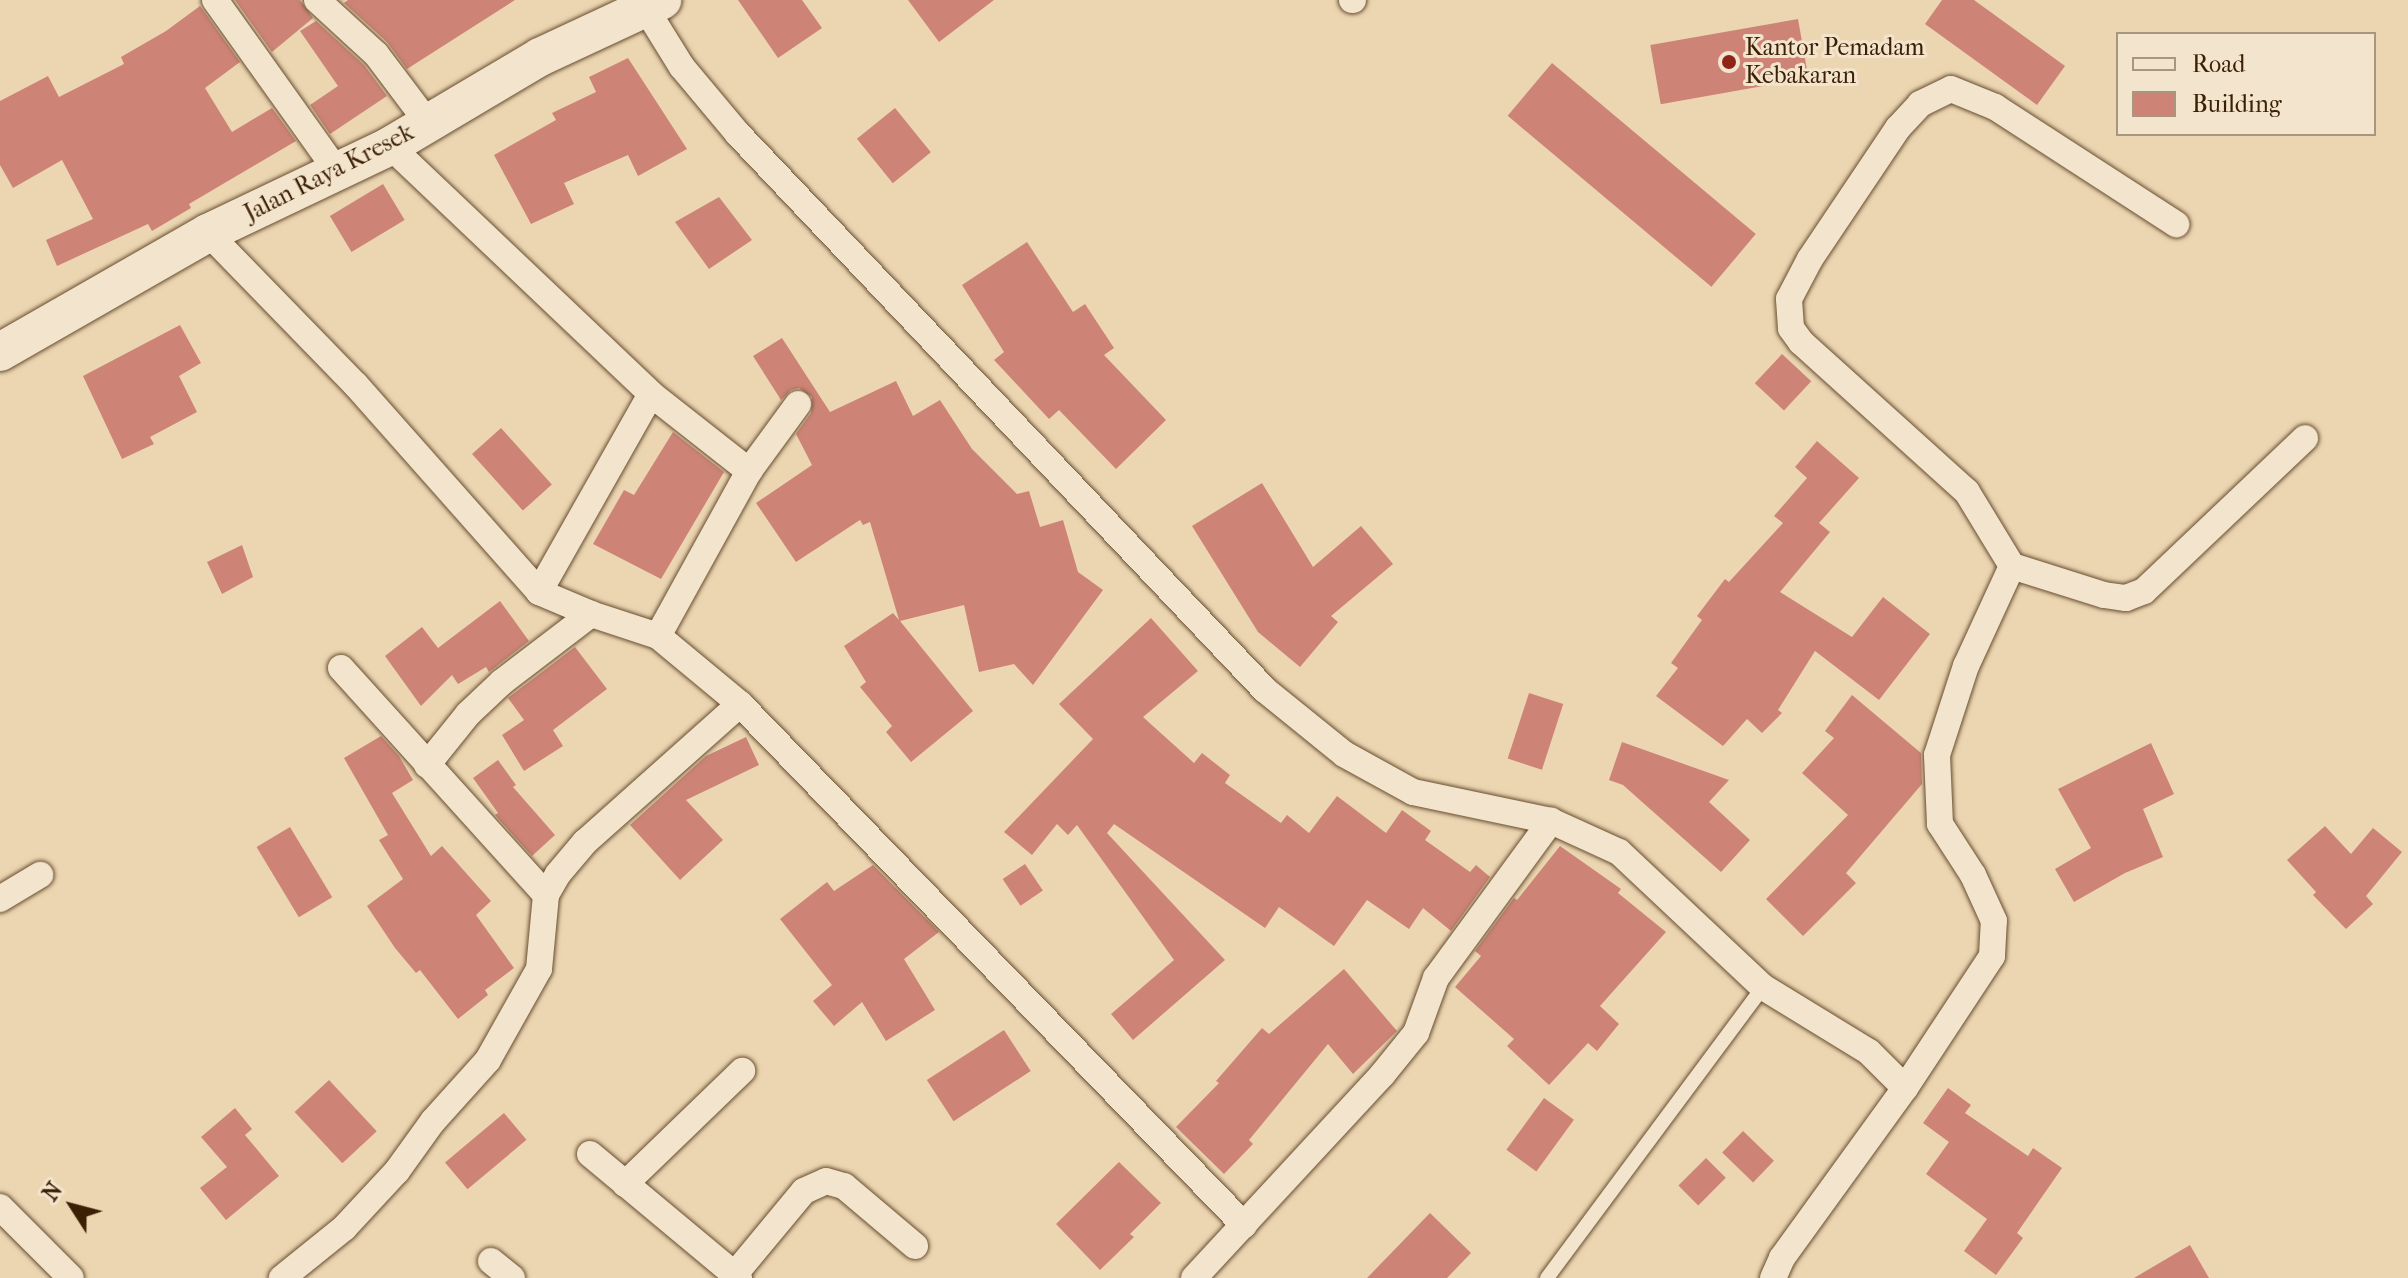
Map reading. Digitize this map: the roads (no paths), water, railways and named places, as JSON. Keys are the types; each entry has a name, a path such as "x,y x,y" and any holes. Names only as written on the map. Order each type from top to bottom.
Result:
{"main road":[{"name":"Jalan Raya Kresek","path":"0,352 208,233 390,146 540,57 654,5"}],"street":[{"path":"215,0 337,171"},
{"path":"317,0 376,54 428,123"},
{"path":"654,5 682,67 738,134 1265,690 1344,754 1413,792 1551,821 1619,852 1763,987 1869,1052 1905,1088"},
{"path":"2176,224 1995,107 1951,89 1920,104 1898,128 1810,259 1789,299 1791,328 1801,342 1967,492 2012,566 2104,595 2126,598 2144,591 2305,438"},
{"path":"390,146 651,394 749,471"},
{"path":"208,233 356,385 539,592 591,614 658,636 740,704 1244,1225"},
{"path":"539,592 651,394"},
{"path":"658,636 749,471 798,404"},
{"path":"1773,1278 1782,1258 1905,1088 1992,956 1994,921 1973,875 1940,824 1937,755 1966,666 2012,566"},
{"path":"427,765 468,714 502,682 591,614"},
{"path":"341,668 366,691 427,765 546,895"},
{"path":"282,1278 344,1228 397,1171 433,1121 488,1060 539,969 546,895 585,842 740,704"},
{"path":"1194,1278 1382,1075 1416,1033 1436,978 1551,821"},
{"path":"0,899 40,875"},
{"path":"625,1184 742,1071"},
{"path":"590,1154 737,1276 804,1191 826,1181 844,1186 915,1246"},
{"path":"0,1207 71,1278"},
{"path":"491,1261 512,1278"}],"lane":[{"path":"1547,1278 1763,987"}],"place":[{"name":"Kantor Pemadam Kebakaran","path":"1729,62"}]}
